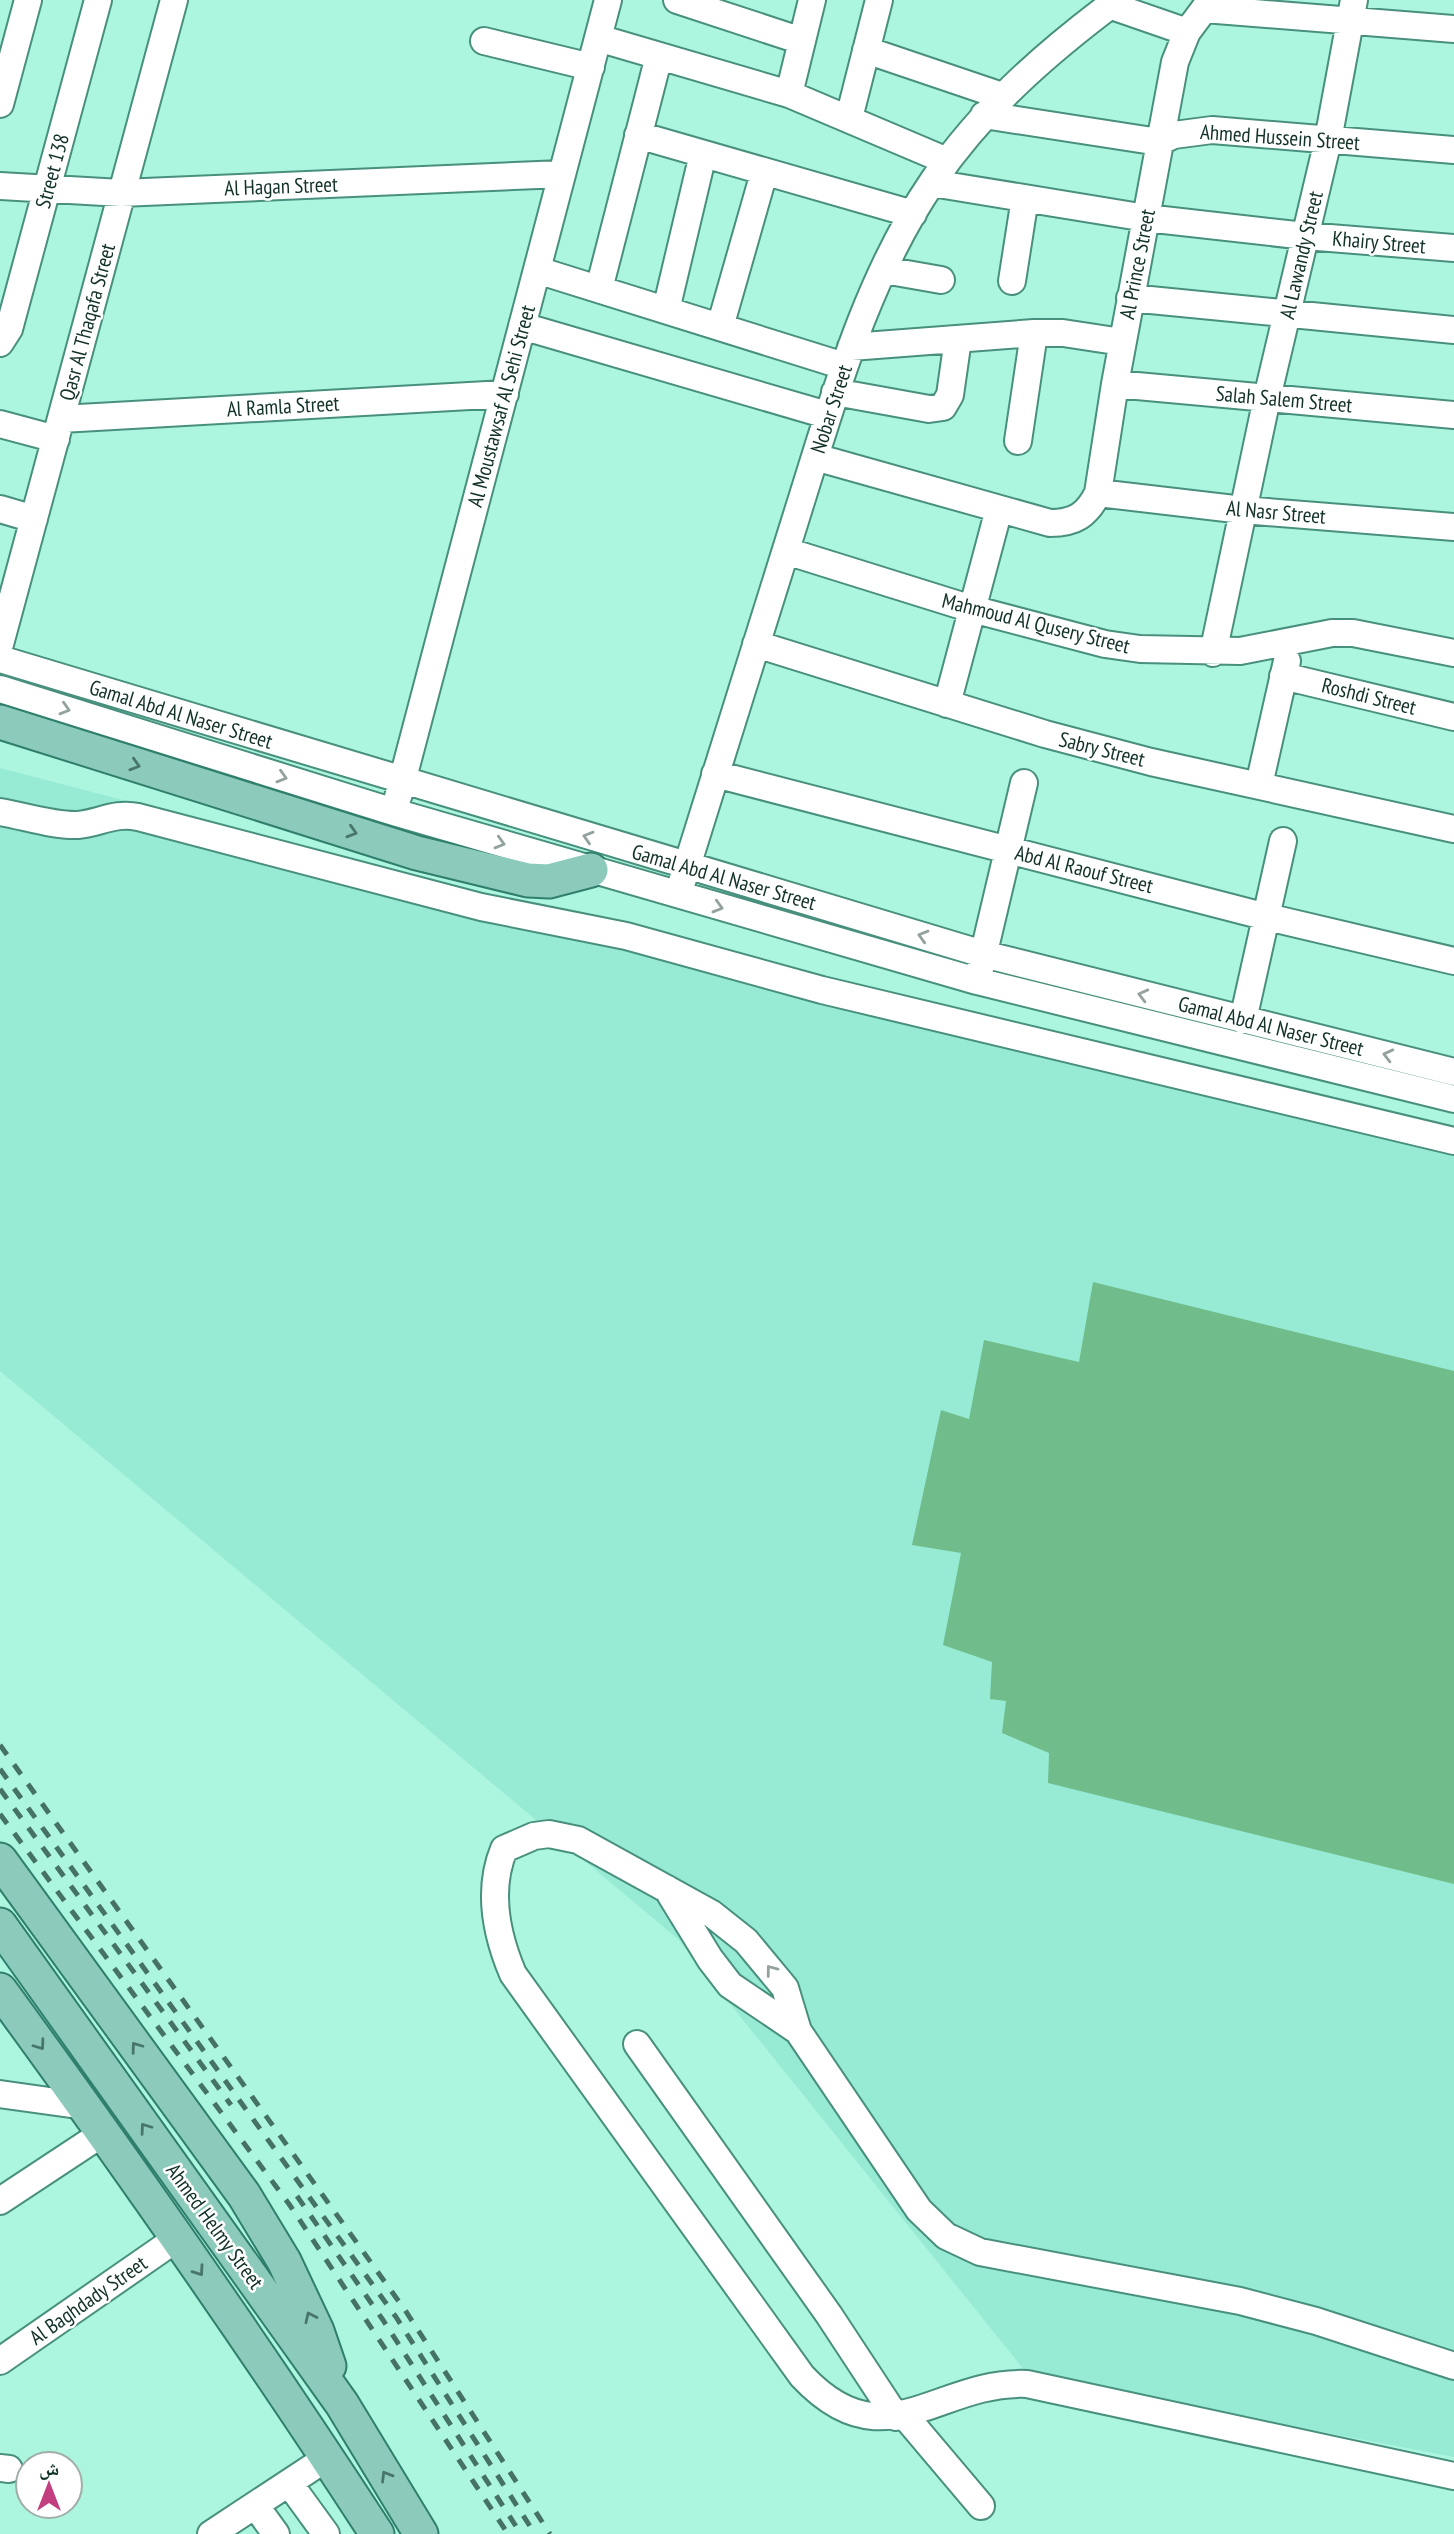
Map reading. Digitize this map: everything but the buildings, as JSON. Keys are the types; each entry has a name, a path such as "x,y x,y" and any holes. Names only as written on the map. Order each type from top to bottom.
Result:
{"main road":[{"path":"0,722 418,853 528,880 560,880 591,870"},
{"path":"0,1860 244,2195 284,2261 317,2331 342,2404"},
{"name":"Ahmed Helmy Street","path":"0,1925 342,2404 421,2534"},
{"name":"Ahmed Helmy Street","path":"0,1990 94,2119 328,2458 377,2534"}],"street":[{"path":"0,104 28,0"},
{"name":"Street 138","path":"1,342 7,336 97,0"},
{"name":"Qasr Al Thaqafa Street","path":"0,645 9,579 34,519 174,0"},
{"name":"Al Moustawsaf Al Sehi Street","path":"394,812 608,0"},
{"path":"678,0 802,41"},
{"path":"789,94 812,0"},
{"path":"849,118 879,0"},
{"path":"1113,3 1186,32"},
{"name":"Nobar Street","path":"678,895 831,404 884,270 932,183 984,116 1063,40 1113,3"},
{"path":"1207,5 1352,10 1454,29"},
{"name":"Al Prince Street","path":"1098,493 1122,341 1175,62 1186,32 1207,5"},
{"name":"Al Lawandy Street","path":"1213,653 1267,398 1328,140 1352,10"},
{"path":"598,38 789,94 947,162"},
{"path":"484,41 591,66"},
{"path":"866,50 1002,96"},
{"path":"599,289 659,56"},
{"name":"Ahmed Hussein Street","path":"984,116 1159,142 1174,135 1212,130 1454,150"},
{"path":"638,135 913,214"},
{"path":"666,310 703,155"},
{"path":"720,327 764,173"},
{"name":"Al Hagan Street","path":"0,186 121,193 562,174"},
{"name":"Khairy Street","path":"932,183 1146,218 1305,236 1454,248"},
{"path":"1012,281 1025,198"},
{"path":"537,270 720,327 848,357 958,339 1034,333 1063,333 1122,341"},
{"path":"884,270 941,280"},
{"path":"1130,298 1454,330"},
{"path":"522,326 831,404 929,409 943,407 950,395 958,339"},
{"path":"1018,440 1034,333"},
{"name":"Salah Salem Street","path":"1115,384 1454,415"},
{"name":"Al Ramla Street","path":"0,424 58,429 505,394"},
{"path":"815,457 1050,523 1066,523 1082,517 1098,493"},
{"name":"Al Nasr Street","path":"1098,493 1244,510 1454,527"},
{"path":"0,509 34,519"},
{"path":"947,704 999,509"},
{"name":"Mahmoud Al Qusery Street","path":"786,551 972,610 1105,644 1213,653 1332,633 1353,633 1454,653"},
{"path":"1259,785 1292,641"},
{"name":"Sabry Street","path":"756,645 1058,738 1454,829"},
{"name":"Gamal Abd Al Naser Street","path":"0,659 402,782 983,954 1454,1072"},
{"name":"Roshdi Street","path":"1283,676 1454,717"},
{"name":"Gamal Abd Al Naser Street","path":"0,689 394,812 976,981 1454,1100"},
{"name":"Abd Al Raouf Street","path":"715,774 1266,916 1454,961"},
{"path":"976,981 1024,783"},
{"path":"0,812 70,825 113,815 138,817 481,907 625,936 822,990 1454,1141"},
{"path":"1244,1020 1283,841"},
{"path":"1454,2366 1316,2321 1240,2301 980,2252 962,2245 939,2230 919,2210 798,2031 785,1989 747,1941 712,1914 578,1840 549,1834 523,1839 504,1849 498,1864 495,1912 505,1954 524,1993 802,2376 837,2404 865,2414 900,2416 978,2388 1027,2384 1454,2476"},
{"path":"667,1889 710,1959 730,1985 798,2031"},
{"path":"637,2044 900,2416 981,2506"},
{"path":"0,2094 94,2119"},
{"path":"0,2202 94,2119"},
{"name":"Al Baghdady Street","path":"0,2361 177,2239"},
{"path":"211,2534 328,2458"},
{"path":"289,2483 326,2534"},
{"path":"255,2505 276,2534"}],"shaded area":[{"path":"0,768 1454,1147 1454,2457 1029,2376 678,1939 0,1371"}],"railway":[{"path":"0,1745 405,2310 550,2534"},
{"path":"0,1769 396,2317 535,2534"},
{"path":"0,1789 231,2105"},
{"path":"0,1814 289,2204 508,2534"},
{"path":"297,2196 383,2320 521,2534"}]}
